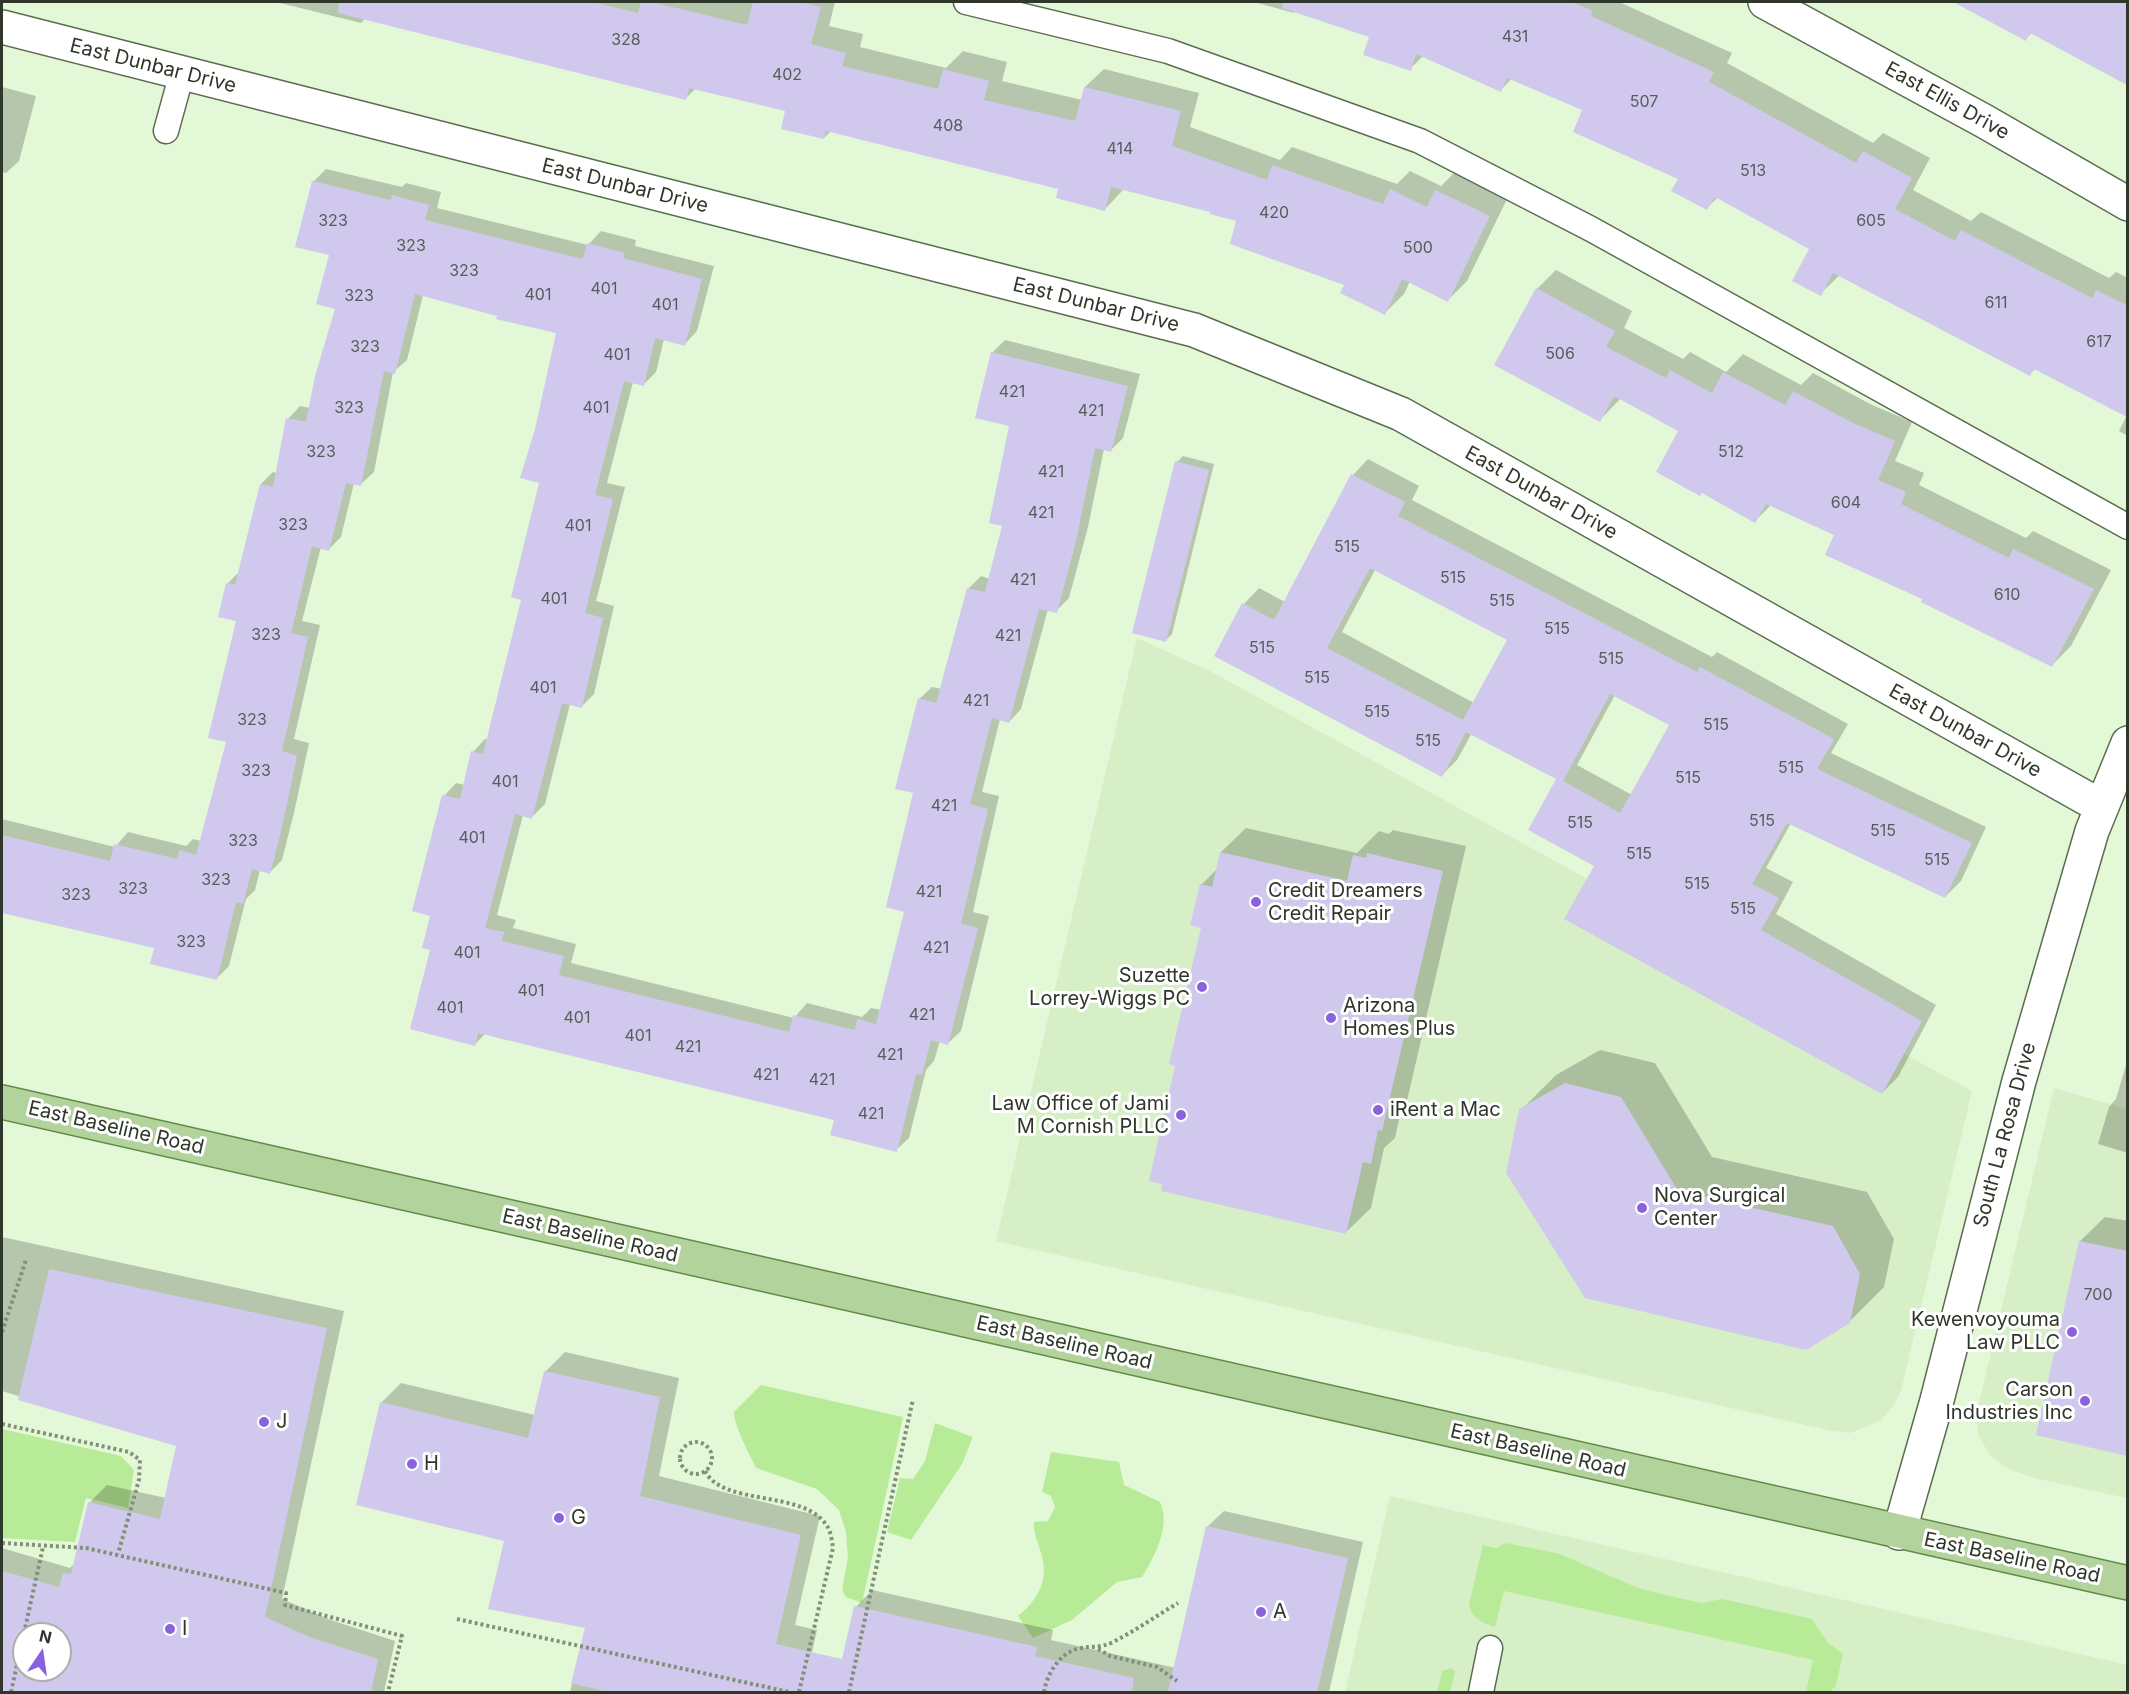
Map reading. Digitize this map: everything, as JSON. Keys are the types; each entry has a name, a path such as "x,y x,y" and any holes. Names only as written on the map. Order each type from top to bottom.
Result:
{"main road":[{"name":"East Baseline Road","path":"2,1102 2127,1583"}],"street":[{"name":"East Ellis Drive","path":"1765,2 1984,121 2127,204"},
{"name":"East Dunbar Drive","path":"2,27 1194,330 1401,414 2102,807"},
{"name":"South La Rosa Drive","path":"1899,1533 1936,1404 1998,1157 2092,831 2127,743"}],"lane":[{"path":"966,2 1168,51 1420,141 1591,229 2127,526"},
{"path":"166,131 182,73"},
{"path":"1481,1692 1490,1648"}],"path":[{"path":"2,1332 26,1260"},
{"path":"849,1692 913,1399"},
{"path":"2,1424 129,1452 140,1460 139,1480 118,1554"},
{"path":"689,1444 704,1444 711,1452 711,1462 705,1471 695,1474 682,1467 680,1457 689,1444"},
{"path":"705,1471 716,1485 796,1506 820,1518 827,1527 833,1548 799,1692"},
{"path":"2,1543 86,1548 286,1593 285,1605 402,1636 388,1692"},
{"path":"11,1692 44,1547"},
{"path":"1044,1692 1045,1683 1056,1663 1078,1648 1098,1648 1178,1603"},
{"path":"457,1619 789,1692"},
{"path":"1098,1648 1110,1656 1157,1667 1177,1681"}],"shaded area":[{"path":"1137,638 1212,672 1972,1091 1901,1391 1894,1405 1880,1421 1850,1433 1832,1431 996,1241"},
{"path":"2054,1088 2127,1109 2127,1498 2034,1478 2009,1469 1992,1457 1978,1436 1976,1415"},
{"path":"1390,1496 2128,1665 2127,1692 1345,1692"}],"green space":[{"path":"761,1385 903,1417 862,1603 846,1597 842,1590 848,1557 846,1532 839,1510 817,1489 756,1468 746,1447 736,1425 734,1412"},
{"path":"935,1423 973,1437 962,1464 911,1540 887,1532 900,1478 913,1479 925,1461"},
{"path":"2,1429 121,1456 134,1470 128,1508 86,1498 75,1542 2,1538"},
{"path":"1051,1452 1119,1462 1124,1485 1160,1502 1164,1521 1160,1541 1142,1577 1117,1582 1072,1620 1033,1638 1018,1616 1037,1595 1043,1578 1043,1560 1034,1522 1048,1521 1055,1507 1051,1496 1042,1492"},
{"path":"1506,1543 1560,1554 1638,1588 1670,1596 1702,1603 1722,1599 1812,1619 1827,1642 1843,1654 1836,1685 1830,1692 1806,1692 1813,1660 1504,1591 1495,1627 1475,1617 1469,1604 1483,1545 1496,1548"},
{"path":"1451,1668 1455,1671 1450,1692 1437,1692 1442,1671"}],"building":[{"path":"339,2 592,2 638,13 641,2 651,2 747,25 753,2 800,2 821,7 811,44 846,53 842,66 938,89 943,69 989,81 984,100 1075,121 1084,87 1181,111 1172,146 1267,180 1272,165 1383,204 1390,189 1427,207 1435,190 1490,216 1448,302 1402,279 1385,315 1340,293 1344,285 1230,244 1236,221 1210,214 1210,212 1111,187 1105,211 1056,198 1058,189 826,131 824,139 781,129 785,111 689,88 686,100 338,13"},
{"path":"1283,2 1572,2 1593,11 1591,16 1714,72 1709,82 1856,163 1863,151 1912,178 1895,209 1955,241 1961,230 2092,298 2096,290 2127,305 2127,417 2034,369 2030,376 1833,273 1821,296 1792,281 1809,249 1715,197 1707,210 1671,191 1678,179 1573,132 1582,110 1507,78 1501,92 1416,54 1411,71 1363,55 1369,37 1282,8"},
{"path":"1953,2 2127,2 2127,85 2030,33 2026,41"},
{"path":"312,181 391,200 392,195 429,205 425,220 583,259 587,243 625,253 623,258 702,279 685,346 655,338 644,386 624,381 595,495 613,499 585,613 603,618 582,708 562,703 532,819 515,814 485,928 504,932 502,941 564,956 559,975 789,1032 793,1015 855,1030 857,1019 876,1024 904,912 886,907 913,793 895,789 918,698 936,703 967,588 985,592 1002,526 989,523 1009,426 975,418 991,352 1128,386 1111,452 1095,448 1076,541 1057,613 1039,609 1009,723 992,718 970,804 988,809 961,924 978,928 948,1045 931,1040 922,1075 916,1074 897,1152 830,1135 834,1120 478,1033 475,1046 410,1029 430,950 422,948 430,916 412,911 442,795 460,799 471,751 483,754 521,600 511,597 539,483 520,478 535,429 556,333 496,319 497,316 415,294 395,374 384,371 361,486 346,483 329,551 312,546 291,633 308,637 282,751 297,756 282,827 270,874 252,869 243,904 236,902 217,980 150,964 154,948 2,913 2,835 110,861 114,844 177,859 179,850 196,855 226,742 208,738 236,621 218,617 226,583 235,585 260,484 273,487 286,418 306,422 315,376 335,309 316,304 329,255 295,247"},
{"path":"1536,288 1615,331 1606,347 1666,378 1670,370 1712,393 1723,372 1785,405 1793,391 1851,422 1895,441 1878,480 1906,492 1901,504 2009,558 2013,549 2094,589 2052,667 1921,602 1922,599 1825,555 1834,535 1766,504 1755,523 1702,493 1700,496 1656,472 1678,431 1614,396 1600,422 1494,365"},
{"path":"1175,461 1209,470 1166,642 1132,633"},
{"path":"1351,474 1405,502 1398,516 1697,672 1700,667 1834,739 1817,769 1972,843 1945,898 1787,823 1752,884 1779,898 1761,930 1922,1021 1882,1094 1564,919 1594,866 1528,830 1556,779 1466,732 1442,777 1214,656 1242,603 1274,620","holes":["1370,568 1507,640 1463,720 1327,648","1610,694 1669,725 1620,813 1563,781"]},
{"path":"1220,852 1347,881 1353,855 1366,858 1367,853 1443,871 1382,1131 1378,1130 1371,1164 1363,1162 1346,1234 1161,1191 1162,1184 1149,1181 1175,1066 1169,1064 1201,928 1190,925 1200,884 1212,887"},
{"name":"Nova Surgical Center","path":"1565,1083 1621,1097 1678,1191 1833,1226 1860,1274 1850,1323 1806,1350 1585,1298 1506,1173 1519,1109"},
{"path":"2079,1241 2127,1251 2127,1456 2036,1435"},
{"path":"49,1269 327,1328 265,1617 312,1638 378,1659 371,1692 2,1692 2,1571 59,1587 63,1573 71,1574 88,1502 160,1519 176,1446 18,1400"},
{"path":"544,1371 660,1397 640,1496 801,1535 776,1644 842,1659 854,1606 1037,1647 1035,1656 1134,1678 1132,1692 608,1692 571,1683 585,1628 488,1609 504,1541 356,1505 380,1402 528,1438"},
{"name":"A","path":"1206,1526 1348,1558 1317,1692 1168,1692"}],"place":[{"name":"Credit Dreamers Credit Repair","path":"1256,902"},
{"name":"Suzette Lorrey-Wiggs PC","path":"1202,987"},
{"name":"Arizona Homes Plus","path":"1331,1018"},
{"name":"iRent a Mac","path":"1378,1110"},
{"name":"Law Office of Jami M Cornish PLLC","path":"1181,1115"},
{"name":"Nova Surgical Center","path":"1642,1208"},
{"name":"Kewenvoyouma Law PLLC","path":"2072,1332"},
{"name":"Carson Industries Inc","path":"2085,1401"},
{"name":"J","path":"264,1422"},
{"name":"H","path":"412,1464"},
{"name":"G","path":"559,1518"},
{"name":"A","path":"1261,1612"},
{"name":"I","path":"170,1629"}]}
